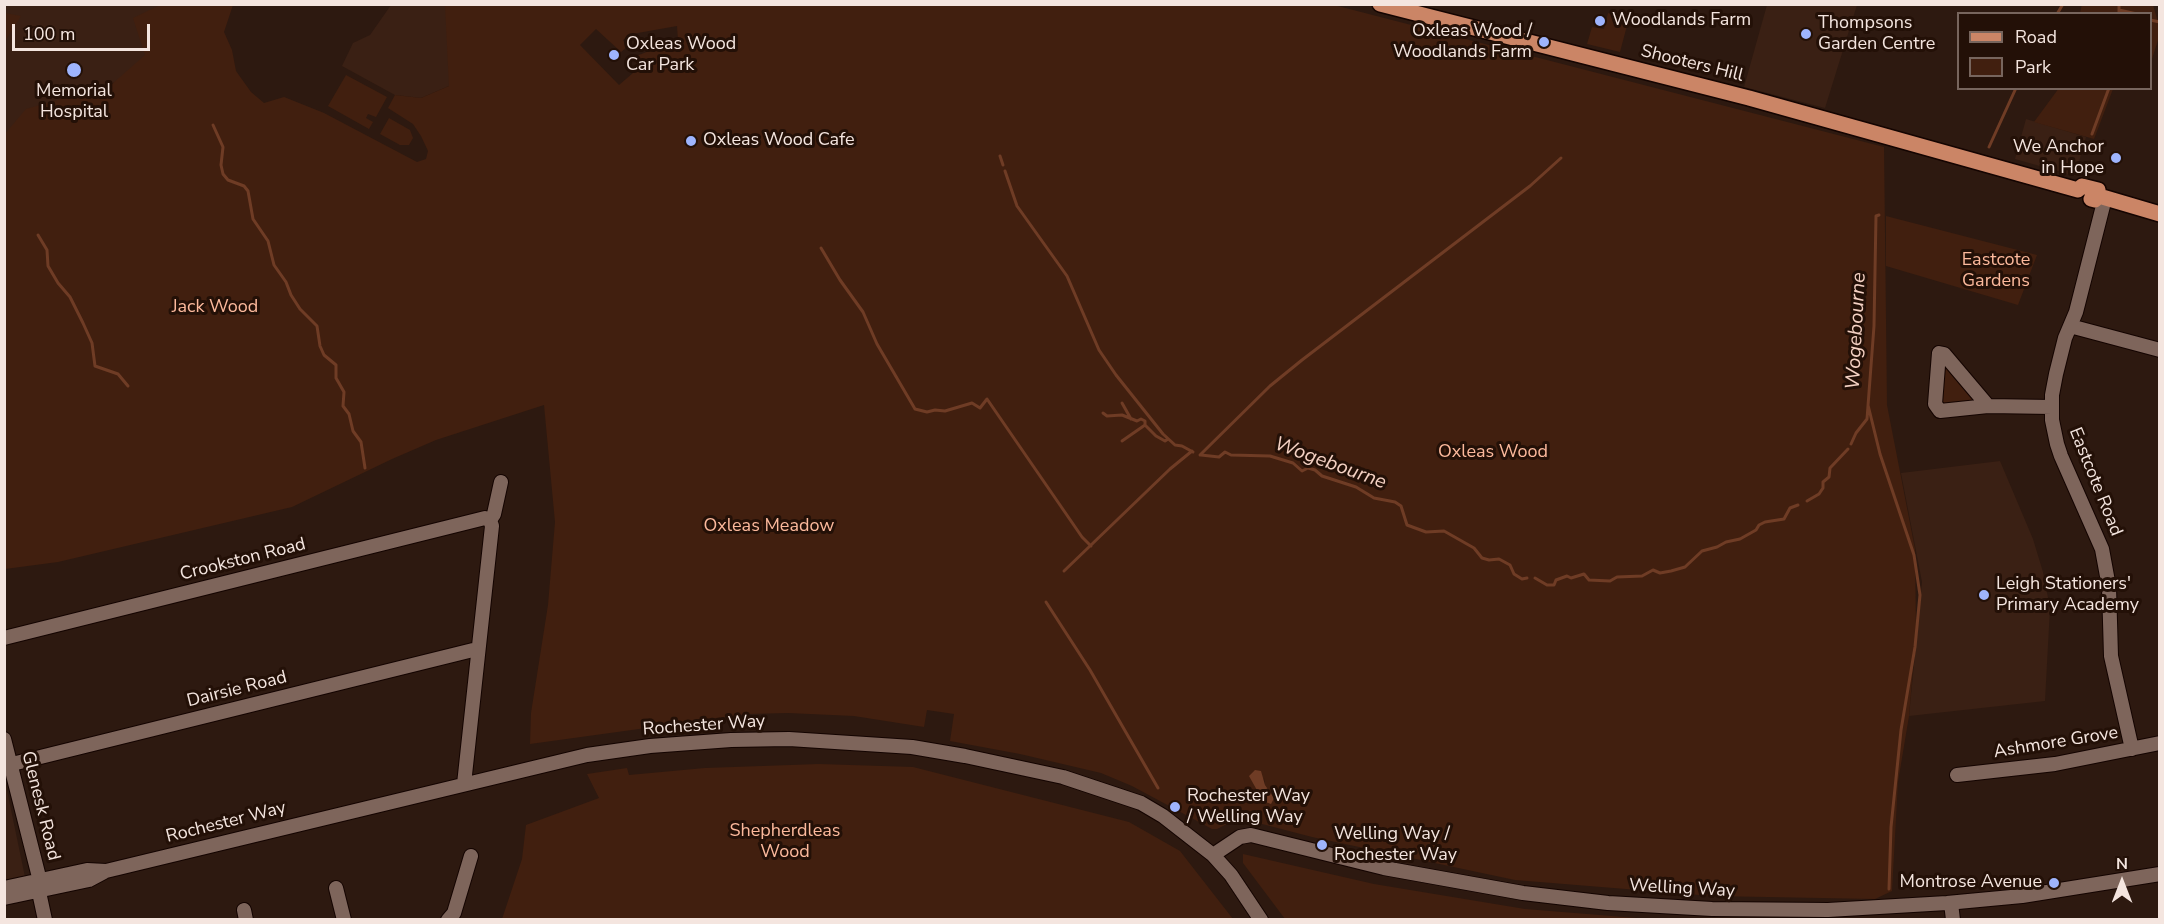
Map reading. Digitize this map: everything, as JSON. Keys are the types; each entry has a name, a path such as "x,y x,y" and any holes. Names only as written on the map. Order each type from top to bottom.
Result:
{"main road":[{"name":"Shooters Hill","path":"1380,4 1749,99 2078,190 2082,186 2098,190 2102,197"},
{"path":"2102,197 2160,214"}],"street":[{"name":"Eastcote Road","path":"2102,197 2056,374 2052,407 2057,444 2102,549 2109,587 2111,656 2132,749"},
{"path":"2070,326 2160,350"},
{"path":"1988,406 1944,354 1939,353 1935,404 1940,411 1988,406 2052,407"},
{"path":"464,784 492,526 490,520 494,514 501,482"},
{"name":"Crookston Road","path":"4,638 484,518 490,520"},
{"name":"Dairsie Road","path":"7,765 477,649"},
{"name":"Glenesk Road","path":"4,739 7,765 40,886 45,920"},
{"name":"Rochester Way","path":"4,888 89,880 106,871 587,755 650,746 731,740 789,739 912,747 1018,766 1104,789 1141,803 1163,816 1213,855 1231,875 1261,920"},
{"name":"Ashmore Grove","path":"1958,775 2055,764 2160,743"},
{"name":"Welling Way","path":"1213,855 1240,837 1251,835 1383,868 1523,893 1608,903 1712,909 1828,910 1952,903 2022,896 2160,874"},
{"path":"448,920 454,913 471,856"},
{"name":"Rochester Way","path":"4,898 40,886"},
{"path":"336,888 344,920"},
{"path":"1952,903 1953,920"}],"shaded area":[{"name":"Memorial Hospital","path":"5,5 217,5 138,74 56,103 5,138"},
{"path":"391,5 453,5 449,86 421,98 395,95 342,66 353,43 370,35"},
{"path":"1767,5 1857,5 1825,108 1744,87"},
{"path":"2026,119 2086,137 2075,176 2015,159"},
{"name":"Leigh Stationers' Primary Academy","path":"2000,461 2033,539 2043,572 2050,608 2045,701 1909,716 1922,582 1901,473"},
{"path":"1255,770 1261,771 1265,785 1274,798 1271,804 1263,801 1249,776"},
{"path":"4,776 25,877 5,881"}],"green space":[{"name":"Oxleas Wood","path":"1330,4 1884,147 1887,405 1915,549 1916,633 1909,716 1898,782 1892,891 1875,899 1712,896 1515,880 1312,837 1239,818 1217,829 1212,829 1132,786 1101,773 950,741 954,714 927,710 924,727 854,716 748,714 530,744 531,713 548,605 555,522 544,405 436,440 292,507 58,562 5,569 4,135 26,109 111,85 145,55 133,18 160,5 233,5 224,32 232,50 236,71 251,92 264,103 284,97 324,113 417,162 426,159 428,151 421,136 413,124 388,108 395,95 421,98 449,86 445,5","holes":["677,26 678,40 631,58 640,67 619,85 580,45 596,29 621,52 627,47 623,40 632,34","1264,778 1265,785 1274,798 1263,801 1260,794"]},
{"path":"2082,4 2153,5 2159,25 2159,37 2152,59 2152,12 2080,12"},
{"path":"4,13 21,16 5,41"},
{"path":"1608,13 1629,18 1620,52 1587,44 1592,27 1604,29"},
{"path":"346,75 387,97 376,117 368,114 366,118 373,122 369,129 328,106"},
{"path":"2058,90 2113,90 2094,139 2034,122"},
{"path":"389,118 410,130 413,138 409,145 400,145 380,134"},
{"name":"Eastcote Gardens","path":"1886,216 2037,255 2018,305 1886,266"},
{"path":"1947,367 1980,403 1950,407 1942,404 1945,368"},
{"name":"Shepherdleas Wood","path":"819,764 913,767 1129,822 1180,851 1233,919 502,919 522,859 526,825 599,798 587,774 627,768 629,775 705,768"},
{"path":"1243,854 1374,884 1525,909 1649,919 1285,919 1243,863"}],"waterway":[{"name":"Wogebourne","path":"2058,12 2063,4"},
{"path":"2119,4 2119,12"},
{"path":"2119,10 2128,12"},
{"path":"2152,20 2160,22"},
{"name":"Wogebourne","path":"1989,147 2015,90"},
{"path":"2092,134 2108,90"},
{"path":"213,125 223,147 221,165 223,174 228,180 244,186 248,191 253,219 268,241 274,265 300,309 317,326 324,355 336,365 336,378 344,392 343,406 349,414 353,431 361,442 365,468"},
{"name":"Wogebourne","path":"1000,156 1003,165"},
{"path":"1200,455 1270,386 1530,186 1561,158"},
{"name":"Wogebourne","path":"1005,171 1017,206 1067,276 1099,350 1163,434 1175,445 1193,452"},
{"name":"Wogebourne","path":"1851,444 1867,419 1874,326 1876,216 1879,215"},
{"path":"38,235 47,250 48,266 70,297 92,343 95,366 118,374 128,386"},
{"path":"821,248 863,312 877,344 915,409 927,412 945,411 972,403 980,408 987,399 1082,537 1091,546"},
{"path":"1122,403 1131,419"},
{"path":"1868,405 1880,454 1914,555 1920,595 1915,647 1901,730 1891,827 1889,889"},
{"path":"1103,413 1107,416 1122,415 1137,421 1141,419 1156,436 1165,441 1168,439"},
{"path":"1122,441 1145,425"},
{"name":"Wogebourne","path":"1807,501 1819,494 1823,488 1823,482 1829,477 1830,468 1848,449"},
{"path":"1064,571 1170,469 1192,451"},
{"name":"Wogebourne","path":"1201,455 1219,457 1225,452 1231,455 1270,456 1293,463 1302,471 1308,468 1315,470 1322,476 1356,487 1374,498 1395,502 1401,506 1407,525 1426,532 1444,531 1474,548 1482,558 1499,559 1510,565 1514,574 1522,579 1527,578"},
{"name":"Wogebourne","path":"1535,578 1547,585 1554,585 1556,580 1567,576 1571,578 1584,574 1589,580 1610,581 1617,577 1642,576 1653,570 1660,573 1671,571 1685,567 1702,551 1740,539 1765,522 1784,519 1790,508 1798,505"},
{"path":"1046,602 1090,670 1158,788"}],"place":[{"name":"Woodlands Farm","path":"1600,21"},
{"name":"Thompsons Garden Centre","path":"1806,34"},
{"name":"Oxleas Wood / Woodlands Farm","path":"1544,42"},
{"name":"Oxleas Wood Car Park","path":"614,55"},
{"name":"Memorial Hospital","path":"74,70"},
{"name":"Oxleas Wood Cafe","path":"691,141"},
{"name":"We Anchor in Hope","path":"2116,158"},
{"name":"Leigh Stationers' Primary Academy","path":"1984,595"},
{"name":"Rochester Way / Welling Way","path":"1175,807"},
{"name":"Welling Way / Rochester Way","path":"1322,845"},
{"name":"Montrose Avenue","path":"2054,883"}],"park label":[{"name":"Jack Wood","path":"215,308"},
{"name":"Oxleas Meadow","path":"769,527"}]}
